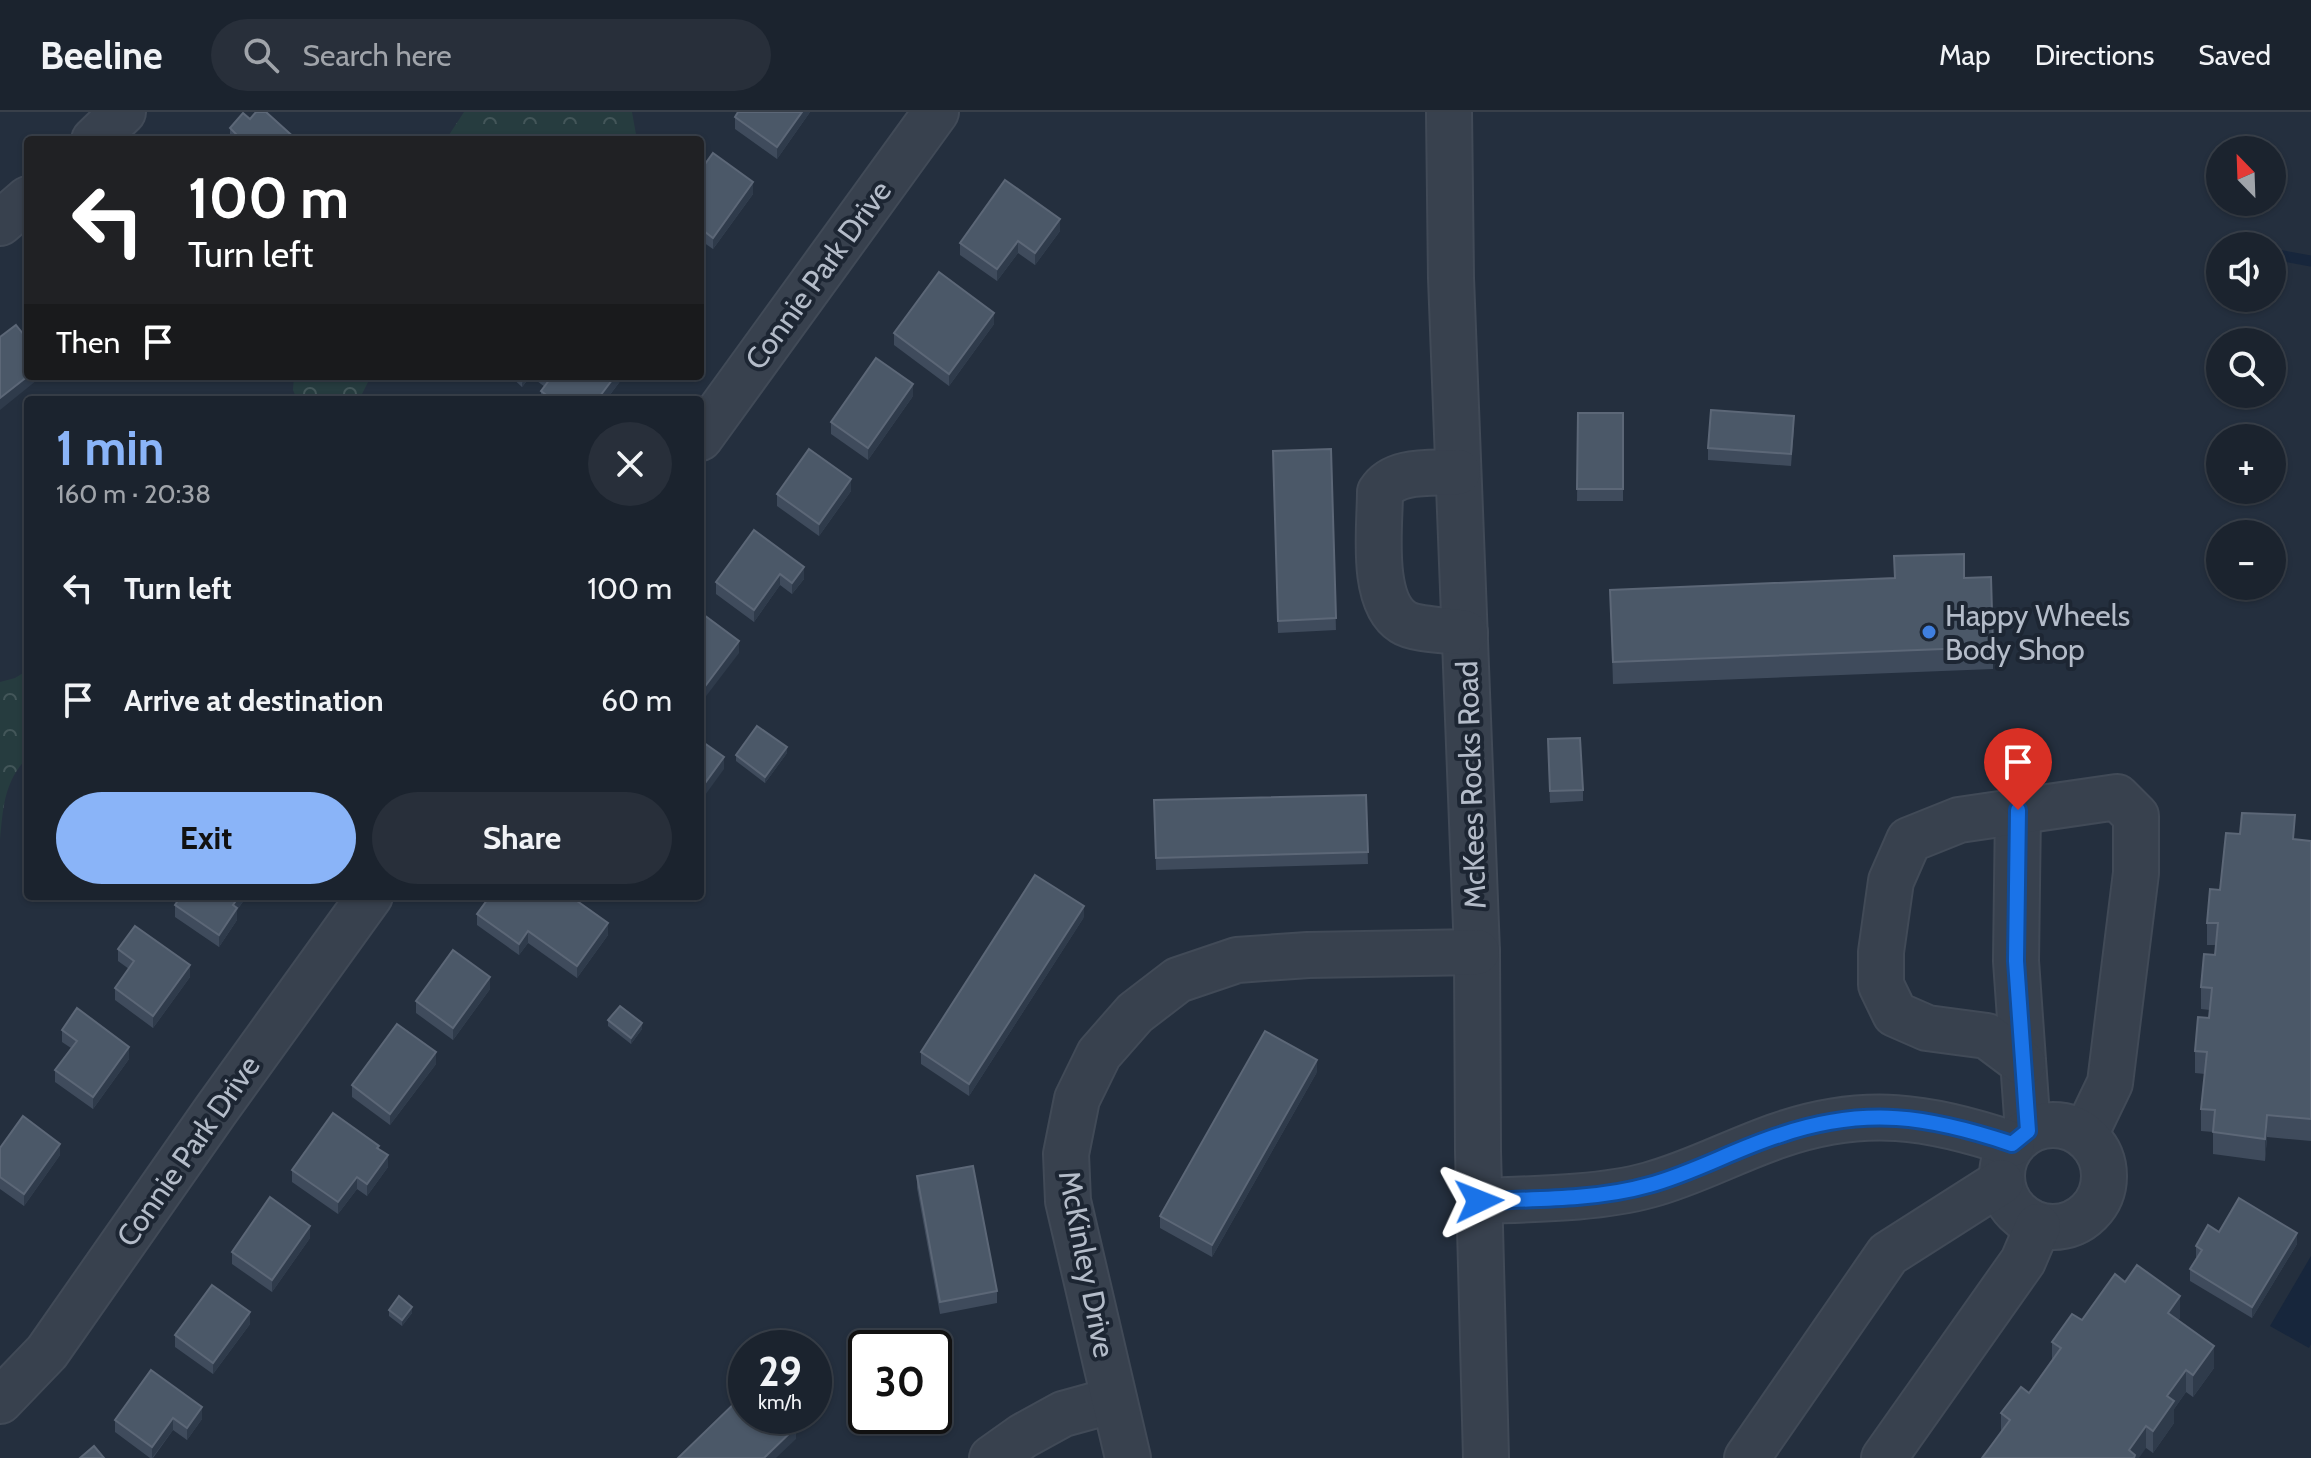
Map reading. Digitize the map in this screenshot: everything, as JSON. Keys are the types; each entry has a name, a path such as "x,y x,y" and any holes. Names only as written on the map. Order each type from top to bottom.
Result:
{"street":[{"path":"98,136 123,112"},
{"name":"Connie Park Drive","path":"704,432 936,112"},
{"name":"McKees Rocks Road","path":"1449,112 1451,278 1477,952 1479,1201 1486,1458"},
{"path":"0,223 24,202"},
{"path":"1458,472 1399,476 1386,482 1380,492 1381,589 1388,606 1405,624 1465,633"},
{"path":"2023,1063 1987,1036 1927,1028 1895,1014 1881,985 1881,952 1891,881 1909,840 1959,820 2117,797 2136,816 2136,873 2110,1083 2085,1135"},
{"path":"1747,1458 1888,1254 2014,1152 2047,1125 2067,1126 2085,1135 2098,1151 2104,1170 2102,1190 2093,1208 2078,1221 2059,1227 2038,1226 2020,1216 2008,1201 2014,1152 2023,1063 2016,961 2018,810"},
{"name":"Connie Park Drive","path":"0,1401 47,1352 367,900"},
{"name":"McKinley Drive","path":"1128,1458 1068,1201 1066,1154 1077,1099 1099,1054 1135,1013 1178,980 1237,960 1308,955 1477,952"},
{"path":"1479,1201 1561,1198 1645,1187 1684,1175 1780,1135 1844,1119 1904,1117 1966,1128 2014,1152"},
{"path":"1884,1458 2023,1261 2038,1226"},
{"path":"992,1458 1063,1414 1114,1400"}],"green space":[{"path":"464,112 632,112 636,136 448,136"},
{"path":"294,380 369,380 361,396 295,396"},
{"path":"24,672 24,762 9,785 0,840 0,682"}],"water":[{"path":"2311,1256 2311,1344 2309,1348 2270,1326"}],"building":[{"path":"256,112 266,112 293,136 234,136 236,134 230,128 243,113 250,119"},
{"path":"738,112 802,112 777,147 735,117"},
{"path":"713,153 753,182 713,238 704,231 704,165"},
{"path":"1005,180 1060,219 1035,253 1018,241 997,269 960,243"},
{"path":"939,272 994,313 949,374 894,333"},
{"path":"16,325 24,335 24,379 0,398 0,337"},
{"path":"876,358 913,384 868,448 831,422"},
{"path":"549,380 612,380 600,396 548,396 541,391"},
{"path":"1711,410 1794,416 1791,454 1708,448"},
{"path":"1578,413 1623,413 1623,489 1577,489"},
{"path":"809,449 851,479 819,524 777,494"},
{"path":"1331,449 1336,618 1278,621 1273,451"},
{"path":"754,530 804,567 792,583 780,574 754,610 716,582"},
{"path":"1964,554 1964,578 1991,577 1993,647 1613,662 1610,590 1895,578 1894,556"},
{"path":"704,615 739,641 704,688"},
{"path":"757,726 787,747 765,777 736,755"},
{"path":"1580,738 1583,790 1550,791 1548,739"},
{"path":"704,743 724,757 704,784"},
{"path":"1366,795 1368,852 1156,858 1154,800"},
{"path":"2242,813 2295,815 2293,839 2311,841 2311,1119 2267,1115 2265,1139 2213,1132 2215,1110 2201,1109 2207,1052 2195,1051 2198,1017 2209,1018 2212,988 2201,987 2204,954 2215,955 2218,923 2207,923 2210,889 2220,890 2226,833 2240,834"},
{"path":"1035,875 1084,906 969,1084 921,1052"},
{"path":"178,900 236,900 233,905 237,908 219,935 175,905"},
{"path":"487,900 576,900 608,923 577,966 528,931 519,944 477,914"},
{"path":"135,926 190,965 153,1016 115,988 134,961 118,949"},
{"path":"453,950 490,977 453,1028 416,1001"},
{"path":"620,1006 642,1023 631,1038 608,1020"},
{"path":"77,1008 129,1047 93,1097 55,1070 77,1041 62,1030"},
{"path":"397,1024 436,1052 390,1114 352,1085"},
{"path":"1265,1031 1317,1060 1212,1245 1160,1216"},
{"path":"333,1113 388,1155 367,1184 357,1177 338,1202 292,1170"},
{"path":"23,1116 60,1144 24,1194 0,1177 0,1148"},
{"path":"973,1166 997,1291 940,1302 917,1176"},
{"path":"270,1197 310,1226 272,1280 232,1252"},
{"path":"2239,1198 2297,1233 2252,1307 2190,1269 2202,1250 2196,1246 2208,1225 2219,1232"},
{"path":"2137,1265 2180,1296 2168,1313 2214,1346 2193,1375 2186,1370 2167,1396 2174,1401 2153,1431 2146,1426 2129,1450 2135,1455 2134,1458 1982,1458 2010,1420 2001,1413 2021,1387 2029,1393 2061,1348 2052,1342 2072,1314 2082,1320 2115,1274 2125,1282"},
{"path":"212,1285 250,1312 213,1363 175,1335"},
{"path":"399,1296 412,1307 402,1320 389,1310"},
{"path":"151,1370 202,1407 187,1428 173,1418 152,1447 115,1420"},
{"path":"728,1409 728,1434 789,1434 764,1458 678,1458"},
{"path":"94,1446 104,1458 80,1458"}],"waterway":[{"path":"2286,257 2311,261"}],"place":[{"name":"Happy Wheels Body Shop","path":"1929,632"}],"route":[{"path":"1479,1201 1561,1198 1645,1187 1684,1175 1780,1135 1844,1119 1904,1117 1966,1128 2012,1144 2028,1131 2016,961 2018,810"}]}
